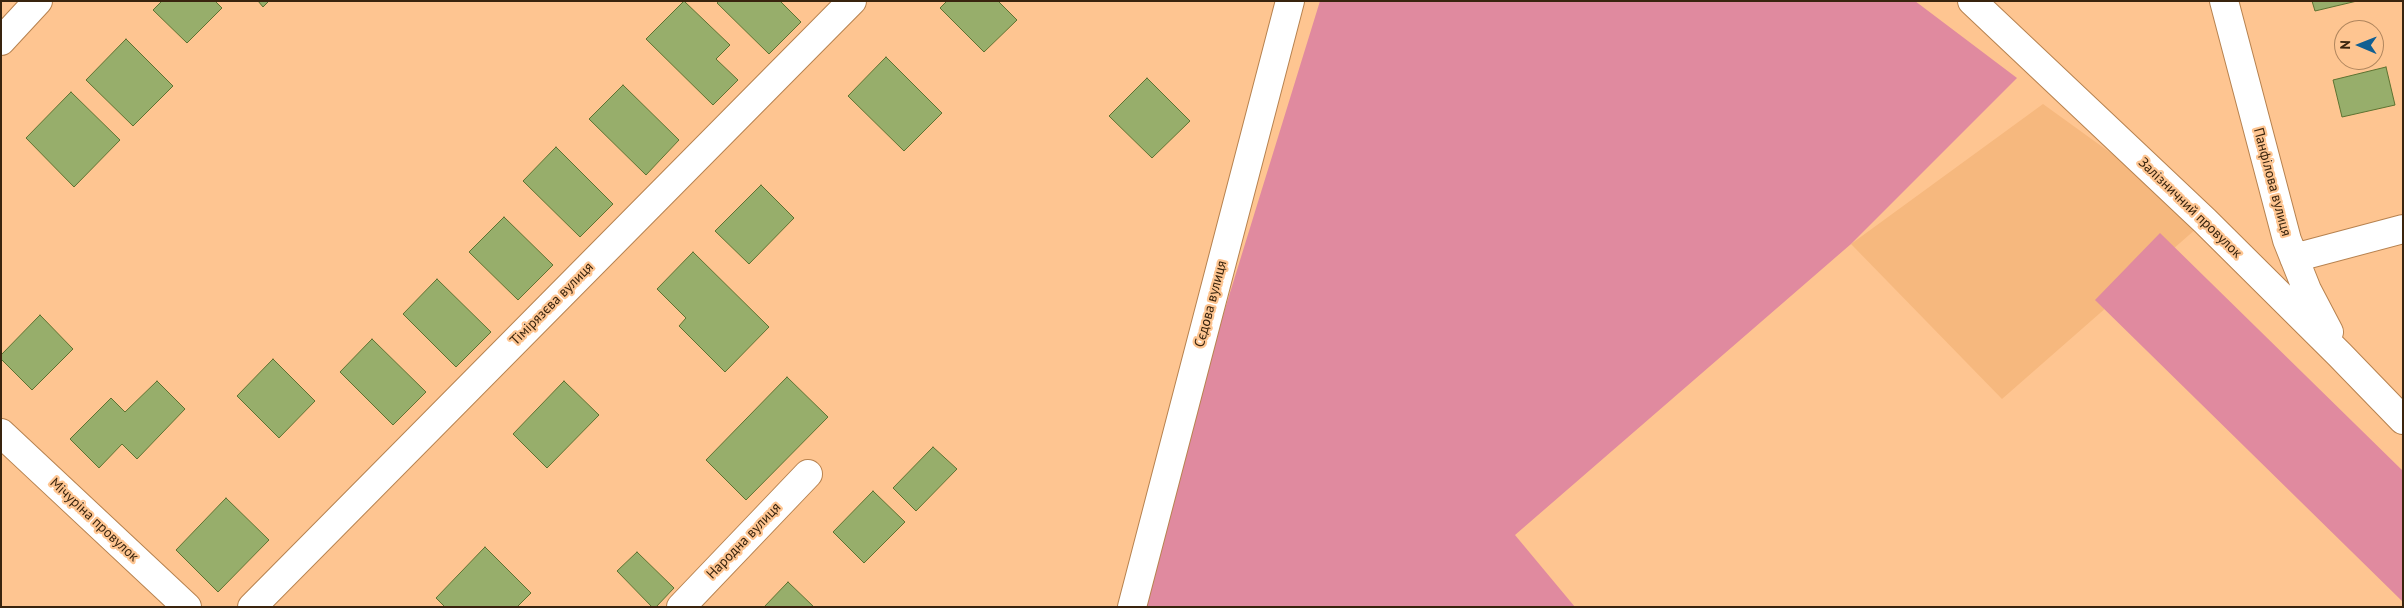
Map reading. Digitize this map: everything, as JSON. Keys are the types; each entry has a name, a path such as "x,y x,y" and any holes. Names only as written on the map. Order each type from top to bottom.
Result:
{"street":[{"path":"1,41 38,1"},
{"name":"Тімірязєва вулиця","path":"252,607 852,1"},
{"name":"Сєдова вулиця","path":"1132,607 1290,1"},
{"name":"Залізничний провулок","path":"1972,1 2205,221 2403,420"},
{"name":"Панфілова вулиця","path":"2224,1 2287,240 2307,290 2340,355"},
{"path":"2294,258 2403,229"},
{"name":"Мічуріна провулок","path":"1,432 187,607"},
{"name":"Народна вулиця","path":"681,607 808,474"}],"shaded area":[{"path":"1320,1 1915,1 2017,78 1851,244 1515,535 1575,607 1133,607"},
{"path":"2043,104 2205,221 2002,399 1851,244"},
{"path":"2160,233 2403,471 2403,602 2095,300"}],"building":[{"path":"162,1 215,1 222,8 187,43 153,10"},
{"path":"258,1 269,1 263,7"},
{"path":"684,1 730,45 716,59 738,80 713,105 646,39"},
{"path":"719,1 780,1 801,22 769,54 717,3"},
{"path":"947,1 998,1 1017,20 984,52 940,8"},
{"path":"2312,1 2357,1 2315,11"},
{"path":"126,39 173,86 133,126 86,80"},
{"path":"886,57 942,113 904,151 848,96"},
{"path":"2386,67 2395,105 2342,117 2333,80 2374,70 2384,70"},
{"path":"1147,78 1190,121 1152,158 1109,116"},
{"path":"623,85 679,140 646,175 589,119"},
{"path":"71,92 120,140 74,187 26,138"},
{"path":"556,147 613,204 580,237 523,181"},
{"path":"761,185 794,218 749,264 715,231"},
{"path":"504,217 553,265 518,300 469,252"},
{"path":"693,252 769,327 725,372 679,326 686,318 657,289"},
{"path":"437,279 491,332 456,367 403,314"},
{"path":"40,315 73,349 32,390 1,359 1,355"},
{"path":"372,339 426,392 393,425 340,372"},
{"path":"273,359 315,401 279,438 237,396"},
{"path":"787,377 828,417 746,500 706,460"},
{"path":"157,381 185,409 137,459 122,444 99,468 70,439 111,398 125,412"},
{"path":"564,381 599,415 547,468 513,434"},
{"path":"933,447 957,469 916,511 893,488"},
{"path":"873,491 905,522 864,563 833,532"},
{"path":"226,498 269,540 218,592 176,550"},
{"path":"485,547 531,593 517,607 445,607 436,598"},
{"path":"637,552 674,588 656,607 652,607 617,571"},
{"path":"788,582 814,607 764,607"}]}
